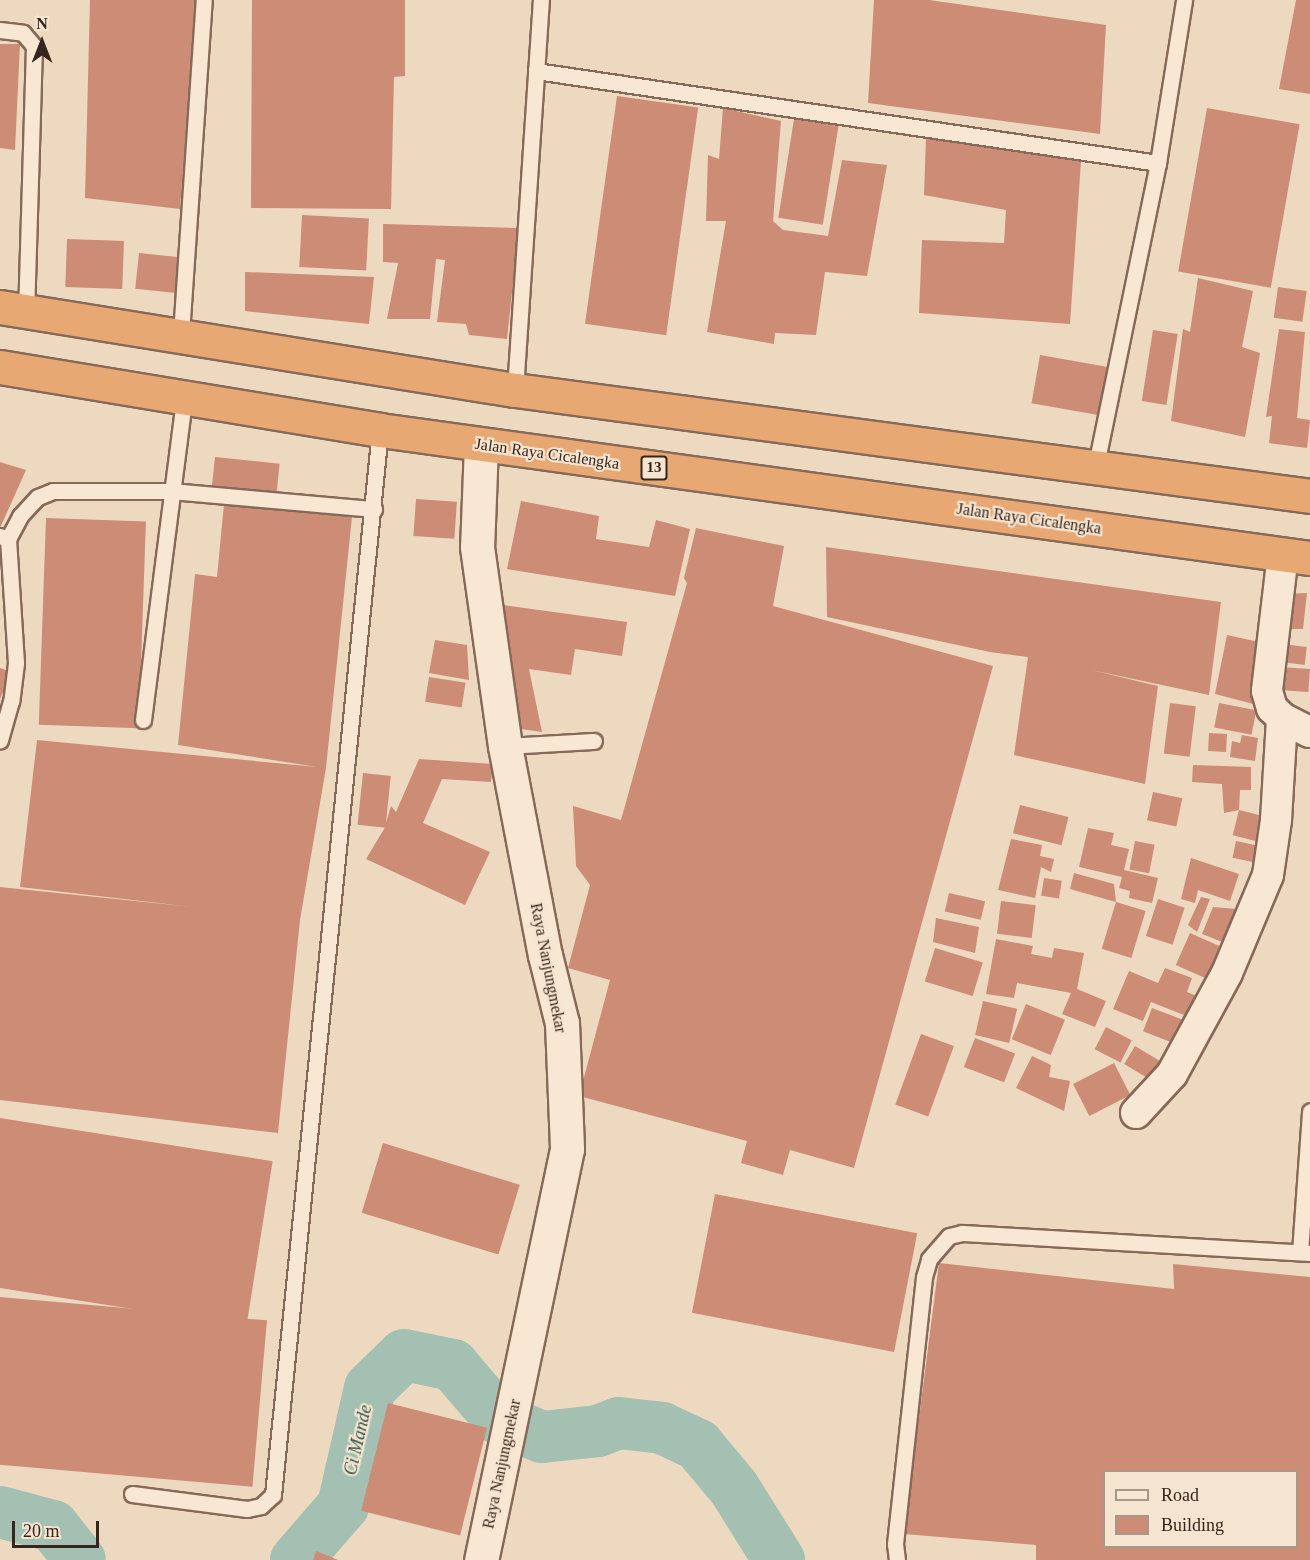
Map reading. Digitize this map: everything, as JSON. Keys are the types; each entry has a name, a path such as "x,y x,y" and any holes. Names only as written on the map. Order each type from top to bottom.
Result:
{"highway":[{"path":"13,309 181,334 515,390 1096,465 1310,496"},
{"name":"Jalan Raya Cicalengka","path":"0,367 184,399 481,445 1296,556"}],"street":[{"name":"Raya Nanjungmekar","path":"481,445 477,547 506,746 545,955 562,1023 567,1149 509,1442 481,1560"},
{"path":"1296,556 1267,675 1270,703 1282,718 1310,732"},
{"path":"1136,1113 1172,1074 1227,973 1268,875 1276,820 1282,718"}],"lane":[{"path":"181,334 204,0"},
{"path":"515,390 542,0"},
{"path":"1096,465 1158,163 1184,0"},
{"path":"0,30 23,33 34,46 13,309"},
{"path":"536,71 1158,163"},
{"path":"143,720 184,399"},
{"path":"132,1494 247,1509 261,1506 273,1495 381,430"},
{"path":"0,740 11,701 16,663 4,538 38,497 53,491 171,491 374,509"},
{"path":"506,746 594,741"},
{"path":"897,1560 895,1544 924,1277 934,1252 948,1236 962,1233 1305,1253 1310,1112"}],"building":[{"path":"90,0 196,0 180,209 85,198"},
{"path":"252,0 405,0 405,76 394,77 391,209 251,208"},
{"path":"874,0 929,0 1106,25 1100,134 868,103"},
{"path":"1296,0 1310,0 1310,94 1279,89"},
{"path":"0,44 20,44 15,150 0,148"},
{"path":"617,96 698,107 666,335 585,324"},
{"path":"723,108 781,121 773,221 783,230 828,236 842,160 887,165 867,276 825,272 816,335 775,333 774,344 707,332 726,221 706,221 708,155 719,159"},
{"path":"1207,108 1300,124 1271,288 1178,271"},
{"path":"794,119 838,126 823,225 778,218"},
{"path":"926,138 1081,161 1070,324 919,313 922,240 1004,243 1006,210 924,195"},
{"path":"302,215 369,219 366,270 299,267"},
{"path":"383,224 519,228 507,339 469,335 466,324 437,322 445,260 436,259 430,319 387,319 398,263 383,262"},
{"path":"67,239 124,241 122,289 65,287"},
{"path":"139,253 180,257 176,293 135,289"},
{"path":"245,272 374,277 369,324 245,311"},
{"path":"1198,278 1253,291 1242,347 1260,353 1245,437 1171,421 1183,329 1190,332"},
{"path":"1278,287 1307,291 1302,322 1274,318"},
{"path":"1279,329 1305,332 1297,418 1310,420 1307,448 1269,443 1272,416 1266,417"},
{"path":"1153,330 1178,334 1166,405 1142,401"},
{"path":"1040,355 1108,367 1099,415 1031,403"},
{"path":"215,457 280,464 276,495 212,488"},
{"path":"0,462 26,470 0,528"},
{"path":"416,499 457,502 454,539 413,536"},
{"path":"521,501 599,516 596,539 649,547 656,520 690,529 675,596 507,569"},
{"path":"224,504 352,517 326,768 300,920 278,1133 0,1100 0,887 193,907 20,887 37,740 317,767 178,745 195,574 217,577"},
{"path":"46,518 146,521 139,728 39,725"},
{"path":"696,528 784,546 773,606 993,666 854,1168 790,1150 783,1175 741,1163 747,1141 579,1096 610,980 568,968 590,885 576,866 573,806 621,820 687,583 684,578"},
{"path":"826,547 1221,602 1209,695 1091,670 1158,686 1145,784 1014,755 1028,657 990,652 827,617"},
{"path":"1307,593 1303,629 1278,629 1283,594"},
{"path":"496,604 627,622 622,656 575,649 571,675 529,669 542,732 521,729"},
{"path":"1227,635 1268,644 1261,706 1215,694"},
{"path":"435,640 467,645 469,680 429,673"},
{"path":"1282,644 1307,647 1305,665 1280,662"},
{"path":"1280,667 1310,669 1308,692 1278,690"},
{"path":"0,668 12,672 0,699"},
{"path":"429,677 466,683 462,707 425,702"},
{"path":"1170,703 1196,706 1190,757 1164,754"},
{"path":"1219,703 1256,710 1252,735 1214,728"},
{"path":"1209,733 1227,734 1226,752 1208,751"},
{"path":"1242,735 1258,738 1255,761 1230,757 1232,741 1240,743"},
{"path":"419,759 493,764 491,782 442,779 423,823 490,852 465,905 366,859 384,829 391,806 396,812"},
{"path":"1193,765 1251,767 1251,790 1240,790 1239,810 1224,813 1222,784 1192,782"},
{"path":"363,773 391,776 385,828 358,825"},
{"path":"1153,792 1182,798 1176,827 1147,820"},
{"path":"1020,805 1069,817 1061,845 1013,833"},
{"path":"1239,810 1275,819 1269,844 1233,835"},
{"path":"1088,828 1114,833 1111,845 1129,849 1124,870 1158,878 1152,903 1129,898 1130,891 1119,888 1122,877 1079,867"},
{"path":"1011,839 1042,845 1040,856 1054,859 1051,872 1041,867 1035,898 998,890"},
{"path":"1135,841 1155,845 1149,873 1129,869"},
{"path":"1236,841 1264,847 1261,864 1232,858"},
{"path":"1191,858 1239,874 1230,901 1198,890 1195,903 1181,899"},
{"path":"1074,873 1114,884 1116,902 1070,889"},
{"path":"1044,878 1062,881 1059,899 1041,896"},
{"path":"949,893 985,901 981,920 945,912"},
{"path":"1201,897 1210,899 1197,932 1188,925"},
{"path":"1158,899 1185,908 1173,945 1146,936"},
{"path":"1001,901 1036,905 1032,938 997,934"},
{"path":"1116,902 1146,911 1131,958 1102,949"},
{"path":"1213,907 1248,910 1225,943 1202,934"},
{"path":"936,918 979,927 975,953 933,942"},
{"path":"1190,933 1224,948 1210,980 1176,965"},
{"path":"996,939 1033,946 1031,954 1052,958 1054,948 1084,953 1077,989 1106,1001 1095,1027 1062,1014 1071,993 1017,983 1014,998 986,994"},
{"path":"935,948 983,963 973,996 925,981"},
{"path":"1165,968 1192,978 1187,992 1197,996 1189,1017 1151,1002 1143,1021 1113,1009 1129,971 1158,983"},
{"path":"983,1001 1017,1009 1009,1043 975,1035"},
{"path":"1026,1004 1065,1020 1051,1055 1012,1039"},
{"path":"1152,1008 1183,1020 1174,1043 1143,1031"},
{"path":"1106,1027 1132,1040 1120,1062 1095,1049"},
{"path":"921,1034 954,1046 928,1116 895,1104"},
{"path":"975,1038 1015,1053 1004,1082 964,1067"},
{"path":"1135,1046 1163,1063 1152,1081 1124,1064"},
{"path":"1032,1056 1051,1065 1049,1077 1070,1081 1064,1111 1016,1088"},
{"path":"1114,1063 1130,1095 1089,1116 1073,1084"},
{"path":"0,1118 273,1161 246,1327 0,1288"},
{"path":"383,1143 520,1185 498,1255 362,1213"},
{"path":"715,1194 917,1233 894,1352 692,1313"},
{"path":"939,1263 1174,1289 1173,1264 1310,1277 1310,1560 1036,1560 1036,1545 904,1534"},
{"path":"0,1297 267,1320 252,1487 0,1465"},
{"path":"388,1403 487,1428 460,1535 361,1511"},
{"path":"316,1551 338,1560 313,1560"}],"waterway":[{"name":"Ci Mande","path":"296,1560 343,1506 370,1388 404,1355 453,1365 498,1418 542,1437 598,1431 619,1423 662,1428 698,1445 734,1488 779,1560"},
{"name":"Ci Mande","path":"0,1512 53,1526 80,1560"}]}
